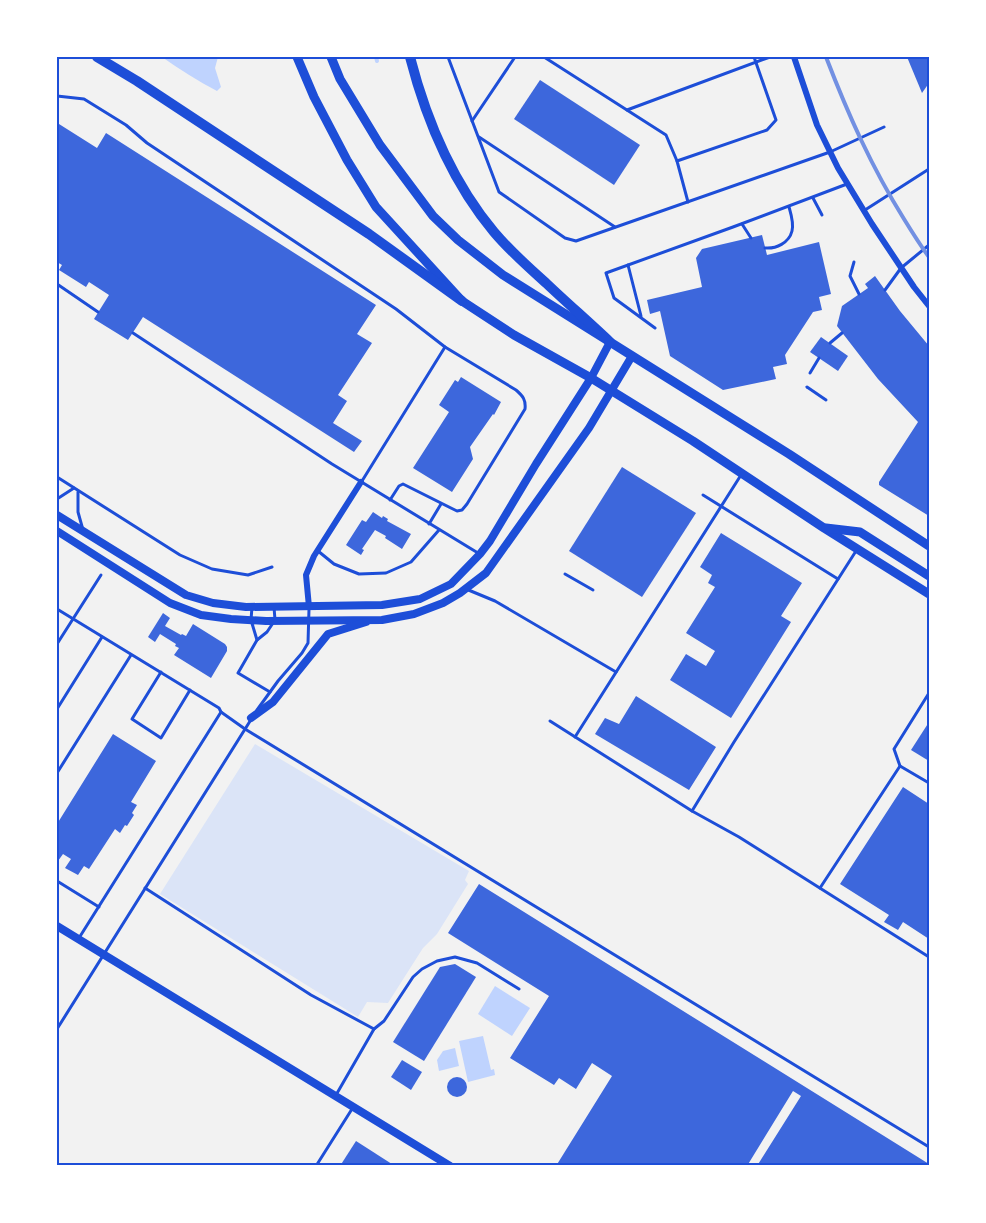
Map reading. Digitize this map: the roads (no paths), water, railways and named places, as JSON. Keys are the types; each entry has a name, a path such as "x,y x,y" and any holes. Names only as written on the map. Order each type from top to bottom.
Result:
{"highway":[{"path":"97,57 369,234 462,301 514,335 591,378 693,441 929,594"},
{"path":"297,57 338,142 376,207 462,301"},
{"path":"331,57 340,79 380,145 433,216 458,240 503,275 789,454 929,546"},
{"path":"411,57 435,136 473,202 493,231 515,255 610,342"},
{"path":"824,528 860,532 929,576"}],"street":[{"path":"794,57 817,125 847,184 914,288 929,306"},
{"path":"58,517 186,595 213,603 252,607 309,607 382,605 420,599 451,584 490,541 591,378 610,342"},
{"path":"57,531 170,603 201,615 231,620 382,620 414,614 443,603 486,573 589,428 632,356"},
{"path":"309,607 306,575 318,551 361,482"},
{"path":"251,718 273,702 328,634 373,620"},
{"path":"57,926 450,1166"}],"lane":[{"path":"448,57 499,192 565,238 576,241 830,152 884,127"},
{"path":"472,121 515,57"},
{"path":"544,57 666,135 677,161 688,201"},
{"path":"677,161 767,130 776,120 754,57"},
{"path":"627,110 770,57"},
{"path":"57,96 84,99 126,125 147,143 396,309 445,347 523,396 526,401 525,409 462,510 457,511 441,504 403,484 399,486 390,500"},
{"path":"478,136 615,227"},
{"path":"864,211 929,170"},
{"path":"655,328 614,298 606,273 847,184"},
{"path":"813,198 822,215"},
{"path":"765,248 777,247 789,238 792,232 792,219 789,207"},
{"path":"742,224 751,238"},
{"path":"885,290 901,268 929,245"},
{"path":"854,262 850,276 859,294"},
{"path":"627,265 641,318"},
{"path":"57,284 98,312"},
{"path":"133,333 361,482 480,554"},
{"path":"830,343 842,333"},
{"path":"361,482 445,347"},
{"path":"810,373 819,358"},
{"path":"807,387 826,400"},
{"path":"575,737 742,473"},
{"path":"57,477 180,555 212,569 248,575 272,567"},
{"path":"57,499 76,490"},
{"path":"76,490 78,512 84,531"},
{"path":"703,495 838,579"},
{"path":"429,524 441,504"},
{"path":"318,551 334,564 359,574 386,573 411,562 439,530"},
{"path":"692,811 857,549"},
{"path":"566,574 593,590"},
{"path":"57,644 101,575"},
{"path":"466,589 495,601 616,672"},
{"path":"252,607 251,620 257,640"},
{"path":"270,692 238,673 257,640 267,632 275,620 274,607"},
{"path":"57,1029 251,718 309,643 309,607"},
{"path":"57,609 219,708 221,712 245,729 929,1147"},
{"path":"57,709 102,636"},
{"path":"57,772 131,654"},
{"path":"161,672 132,719 161,738 190,690"},
{"path":"929,693 894,749 900,766 929,783"},
{"path":"78,939 221,712"},
{"path":"550,721 929,957"},
{"path":"820,888 900,766"},
{"path":"57,881 99,907"},
{"path":"145,888 311,995 374,1029"},
{"path":"335,1096 374,1029 384,1021 413,977 422,969 437,961 455,957 477,963 519,989"},
{"path":"316,1166 353,1107"}],"water":[{"path":"162,57 218,57 215,68 221,87 217,91"},
{"path":"495,986 530,1008 512,1036 478,1014"},
{"path":"483,1036 491,1070 494,1069 495,1075 468,1082 459,1041"},
{"path":"455,1048 459,1066 439,1071 437,1060 443,1051"}],"waterway":[{"path":"376,57 377,61"}],"railway":[{"path":"826,57 871,159 892,199 929,257"}]}
